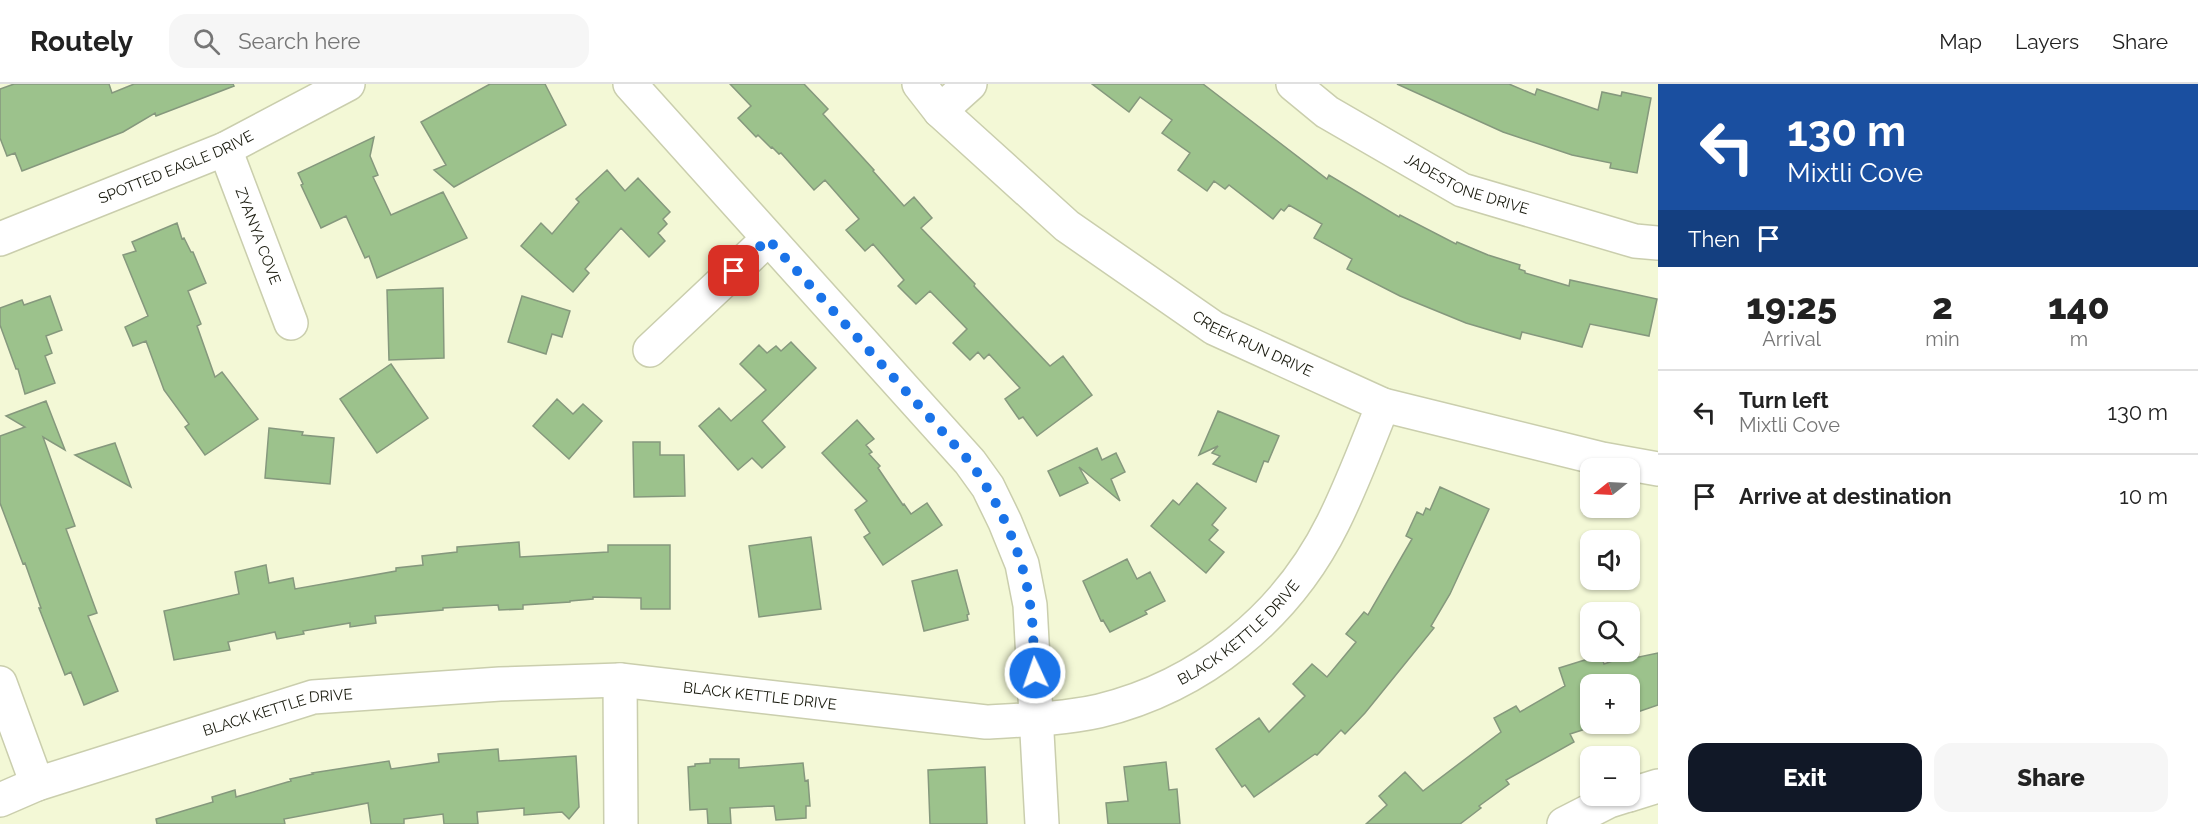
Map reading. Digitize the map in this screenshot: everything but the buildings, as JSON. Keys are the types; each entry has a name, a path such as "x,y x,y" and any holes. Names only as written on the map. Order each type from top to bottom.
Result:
{"street":[{"name":"SPOTTED EAGLE DRIVE","path":"0,239 225,149 348,84"},
{"path":"630,84 970,462 988,487 1022,564 1030,605 1042,824"},
{"name":"CREEK RUN DRIVE","path":"919,84 940,111 1067,226 1214,328 1383,405 1602,459 1658,469"},
{"path":"940,111 970,84"},
{"name":"JADESTONE DRIVE","path":"1293,84 1327,112 1462,190 1635,241 1658,243"},
{"name":"ZYANYA COVE","path":"225,149 291,323"},
{"path":"650,350 768,239"},
{"name":"BLACK KETTLE DRIVE","path":"0,800 38,784 314,697 500,684 620,680 986,722 1038,719 1098,711 1143,697 1212,662 1244,639 1272,612 1304,572 1333,523 1383,405"},
{"path":"620,680 621,824"},
{"path":"0,683 38,784"},
{"path":"1640,792 1658,786"},
{"path":"1564,824 1599,806"}],"route":[{"path":"734,271 768,239 970,462 988,487 1022,564 1030,605 1035,673"}]}
